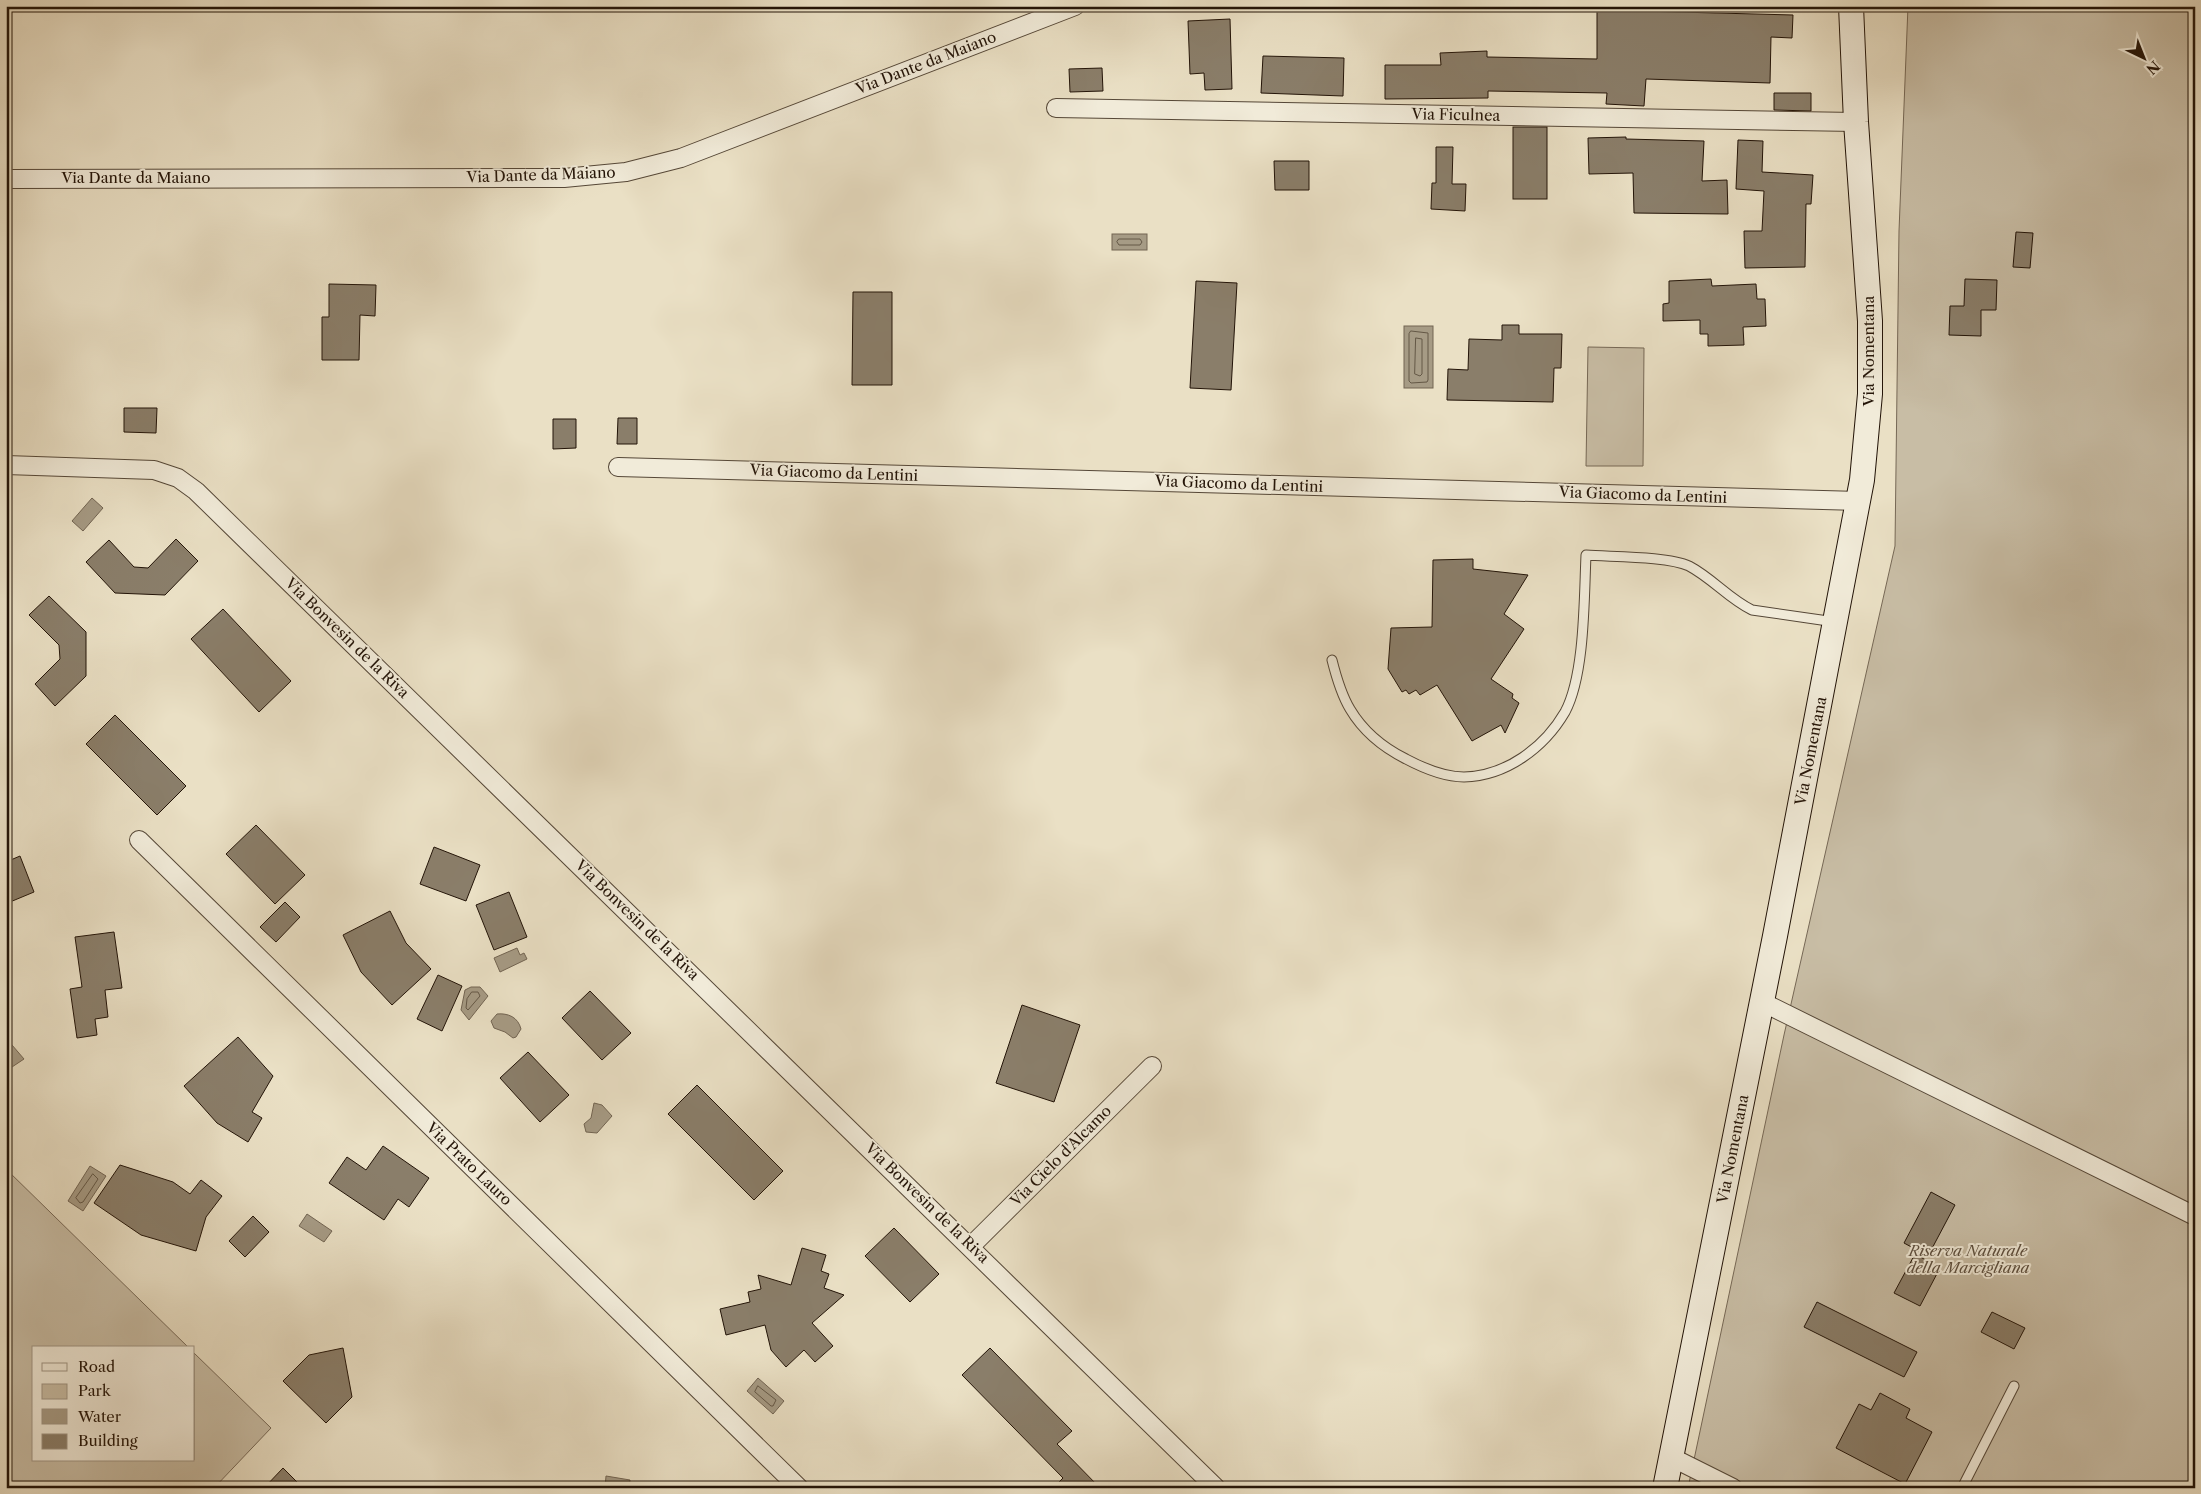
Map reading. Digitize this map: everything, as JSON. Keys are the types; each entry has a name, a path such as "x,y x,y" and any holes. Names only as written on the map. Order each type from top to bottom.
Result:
{"main road":[{"name":"Via Nomentana","path":"1665,1488 1859,501 1868,420 1870,347 1868,279 1856,122 1851,6"}],"street":[{"name":"Via Dante da Maiano","path":"6,179 564,178 626,172 681,158 1075,6"},
{"name":"Via Ficulnea","path":"1056,108 1856,122"},
{"name":"Via Bonvesin de la Riva","path":"6,465 144,469 170,474 186,483 236,529 1216,1488"},
{"name":"Via Giacomo da Lentini","path":"618,467 1859,501"},
{"name":"Via Prato Lauro","path":"139,840 799,1488"},
{"path":"1762,1002 2195,1216"},
{"name":"Via Cielo d'Alcamo","path":"970,1246 1152,1066"},
{"path":"1671,1457 1733,1488"}],"lane":[{"path":"1332,660 1337,679 1350,709 1372,736 1391,752 1419,766 1440,773 1464,776 1486,773 1511,766 1533,751 1552,730 1565,711 1572,692 1580,655 1586,555 1670,561 1688,566 1752,610 1836,622"},
{"path":"1962,1488 2014,1386"}],"green space":[{"name":"Riserva Naturale della Marcigliana","path":"1908,6 2195,6 2195,1488 1688,1488 1784,1035 1895,546 1899,231"},
{"path":"1588,347 1644,348 1643,466 1586,466"},
{"path":"6,1169 187,1346 32,1346 32,1462 195,1462 195,1354 271,1428 214,1488 6,1488"}],"water":[{"path":"1112,234 1147,234 1147,250 1112,250"},
{"path":"1404,326 1433,326 1433,388 1404,388"},
{"path":"92,498 103,508 83,531 72,521"},
{"path":"517,948 520,955 524,953 527,959 500,972 494,958"},
{"path":"471,987 480,987 488,996 469,1020 461,1010 465,990"},
{"path":"497,1014 509,1015 518,1021 521,1029 516,1037 513,1038 505,1032 494,1028 491,1021"},
{"path":"6,1038 24,1059 6,1071"},
{"path":"594,1103 602,1105 612,1116 597,1133 586,1132 584,1124 591,1118"},
{"path":"90,1166 106,1176 83,1211 68,1201"},
{"path":"307,1214 332,1231 324,1242 299,1226"},
{"path":"758,1378 784,1401 773,1414 747,1391"},
{"path":"606,1476 630,1480 629,1488 605,1488"}],"building":[{"path":"1597,6 1640,6 1640,11 1793,15 1792,38 1771,37 1770,83 1646,79 1644,106 1606,104 1607,93 1488,91 1488,98 1385,99 1385,65 1441,65 1440,53 1487,51 1487,57 1597,59"},
{"path":"1230,19 1232,89 1205,90 1204,73 1190,74 1188,21"},
{"path":"1263,56 1344,58 1343,96 1261,93"},
{"path":"1102,68 1103,91 1070,92 1069,69"},
{"path":"1774,93 1811,93 1811,111 1774,110"},
{"path":"1513,127 1547,127 1547,199 1513,199"},
{"path":"1626,137 1626,139 1704,141 1702,181 1727,180 1728,214 1634,213 1633,173 1589,174 1588,138"},
{"path":"1738,140 1763,141 1762,172 1813,175 1811,204 1806,204 1805,267 1745,268 1744,231 1762,231 1764,191 1736,189"},
{"path":"1436,147 1453,147 1452,184 1466,184 1465,211 1431,209 1432,183 1436,183"},
{"path":"1274,161 1309,161 1309,190 1275,190"},
{"path":"2016,232 2033,233 2030,268 2013,267"},
{"path":"1711,279 1712,286 1756,284 1757,299 1765,299 1766,326 1743,327 1744,345 1708,346 1708,334 1700,334 1700,320 1663,321 1663,304 1669,303 1669,281"},
{"path":"1965,279 1997,280 1996,310 1981,310 1981,336 1949,335 1950,306 1964,306"},
{"path":"1196,281 1237,283 1231,390 1190,388"},
{"path":"329,284 376,285 375,316 360,315 359,360 322,360 322,317 329,317"},
{"path":"853,292 892,292 892,385 852,385"},
{"path":"1502,325 1519,325 1519,334 1562,334 1561,368 1554,368 1553,402 1447,400 1448,369 1468,370 1469,339 1502,340"},
{"path":"124,408 157,408 156,433 124,432"},
{"path":"618,418 637,418 637,444 617,444"},
{"path":"553,419 576,419 576,448 553,449"},
{"path":"176,539 198,561 165,595 115,593 86,562 109,540 134,567 148,568"},
{"path":"1473,559 1473,569 1528,575 1504,614 1524,629 1491,679 1513,694 1512,698 1519,703 1505,733 1501,725 1472,741 1437,685 1420,695 1416,690 1409,694 1406,690 1402,692 1388,669 1391,628 1432,627 1433,560"},
{"path":"49,596 86,632 86,676 55,706 35,684 60,659 59,645 29,615"},
{"path":"223,609 291,681 259,712 191,639"},
{"path":"115,715 186,786 157,815 86,744"},
{"path":"256,825 305,875 275,904 226,854"},
{"path":"434,847 480,865 466,901 420,884"},
{"path":"20,856 34,892 10,902 6,892 6,862"},
{"path":"509,892 527,937 494,950 476,905"},
{"path":"285,902 300,917 276,942 260,927"},
{"path":"390,911 406,943 431,969 392,1005 361,972 343,935"},
{"path":"114,932 122,988 105,990 108,1017 95,1019 97,1035 77,1038 70,989 82,987 75,937"},
{"path":"438,975 462,986 442,1031 417,1019"},
{"path":"590,991 631,1033 602,1060 562,1018"},
{"path":"1022,1005 1080,1025 1054,1102 996,1083"},
{"path":"238,1037 273,1076 252,1112 262,1118 248,1142 217,1123 184,1086"},
{"path":"528,1052 569,1095 540,1122 500,1078"},
{"path":"697,1085 783,1171 754,1200 668,1114"},
{"path":"383,1146 429,1178 409,1207 398,1199 384,1220 329,1183 347,1157 366,1170"},
{"path":"120,1165 173,1182 190,1194 201,1180 222,1196 206,1217 196,1251 141,1235 94,1203"},
{"path":"1931,1192 1955,1205 1928,1256 1904,1243"},
{"path":"253,1216 269,1232 245,1257 229,1241"},
{"path":"894,1228 939,1274 910,1302 865,1256"},
{"path":"802,1248 826,1255 821,1271 829,1274 824,1288 844,1295 812,1323 833,1346 815,1362 804,1350 786,1367 771,1350 765,1325 726,1335 720,1309 750,1302 748,1292 761,1289 758,1275 791,1285"},
{"path":"1915,1254 1940,1268 1920,1306 1894,1293"},
{"path":"1817,1302 1917,1352 1904,1377 1804,1327"},
{"path":"1992,1312 2025,1328 2014,1349 1981,1332"},
{"path":"343,1348 352,1397 326,1423 283,1381 309,1355"},
{"path":"990,1348 1072,1431 1057,1444 1100,1488 1053,1488 1063,1478 962,1375"},
{"path":"1880,1393 1910,1409 1906,1418 1932,1432 1905,1484 1836,1448 1859,1404 1871,1410"},
{"path":"283,1468 303,1488 264,1488"}]}
